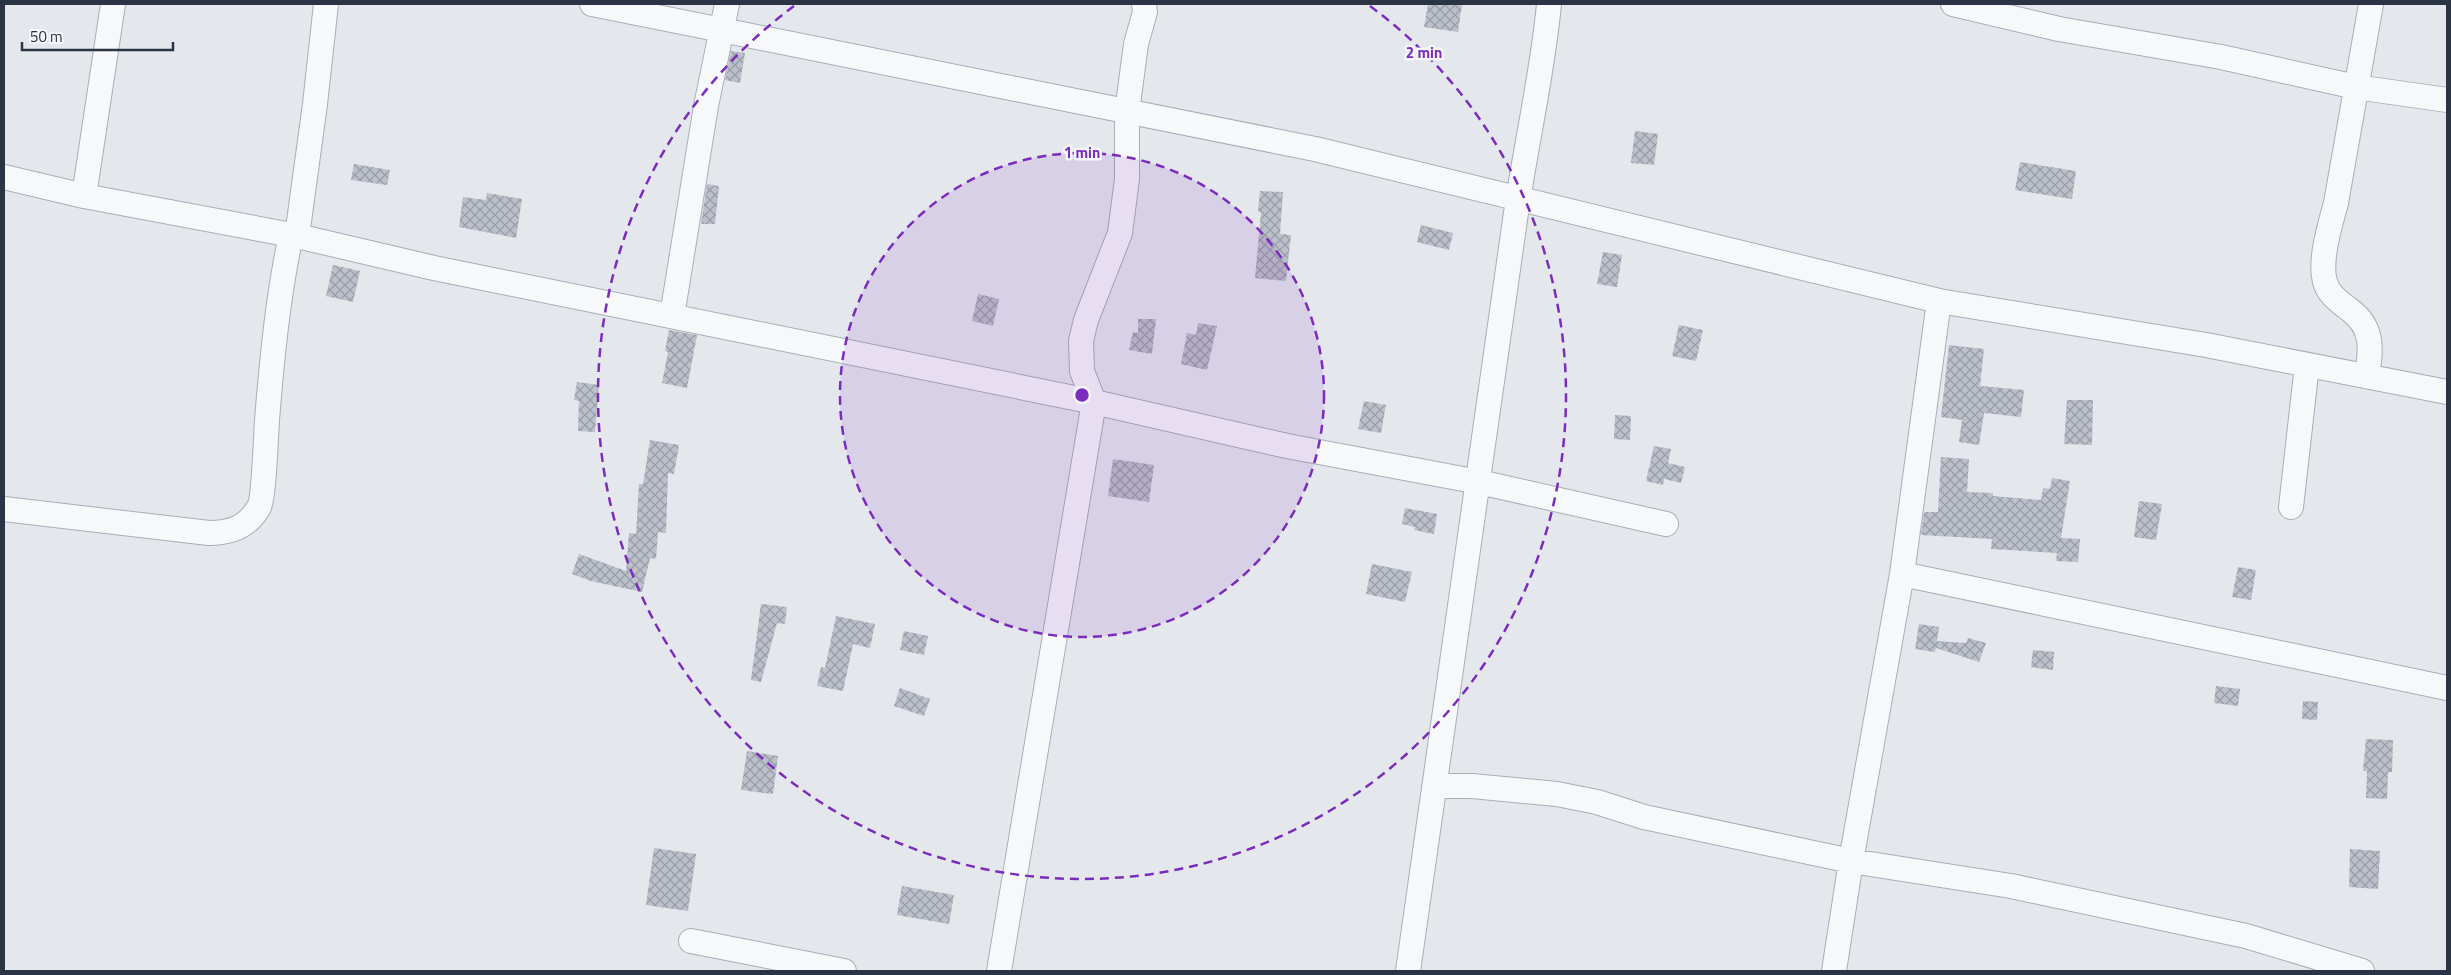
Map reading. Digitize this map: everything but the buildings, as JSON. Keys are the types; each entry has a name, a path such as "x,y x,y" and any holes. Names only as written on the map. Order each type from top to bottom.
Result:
{"street":[{"path":"84,196 113,4"},
{"path":"4,509 209,534 237,530 251,518 260,505 282,276 294,235 315,104 326,4"},
{"path":"592,4 1314,149 1939,301 2206,345 2447,392"},
{"path":"672,316 706,106 727,4"},
{"path":"999,971 1094,402 1082,371 1081,341 1086,320 1120,233 1127,178 1127,112 1136,44 1145,12 1144,4"},
{"path":"1408,971 1518,198 1549,4"},
{"path":"1953,4 2059,28 2221,57 2356,87 2447,100"},
{"path":"2367,376 2371,348 2365,323 2328,289 2323,262 2327,235 2338,195 2371,4"},
{"path":"4,177 84,196 294,235 434,268 1094,402 1287,446 1479,482 1666,524"},
{"path":"1834,971 1851,861 1902,574 1939,301"},
{"path":"2291,507 2306,365"},
{"path":"1902,574 2447,688"},
{"path":"1434,786 1472,786 1558,794 1598,802 1644,817 1851,861 2011,886 2246,936 2362,971"},
{"path":"691,941 844,971"}]}
